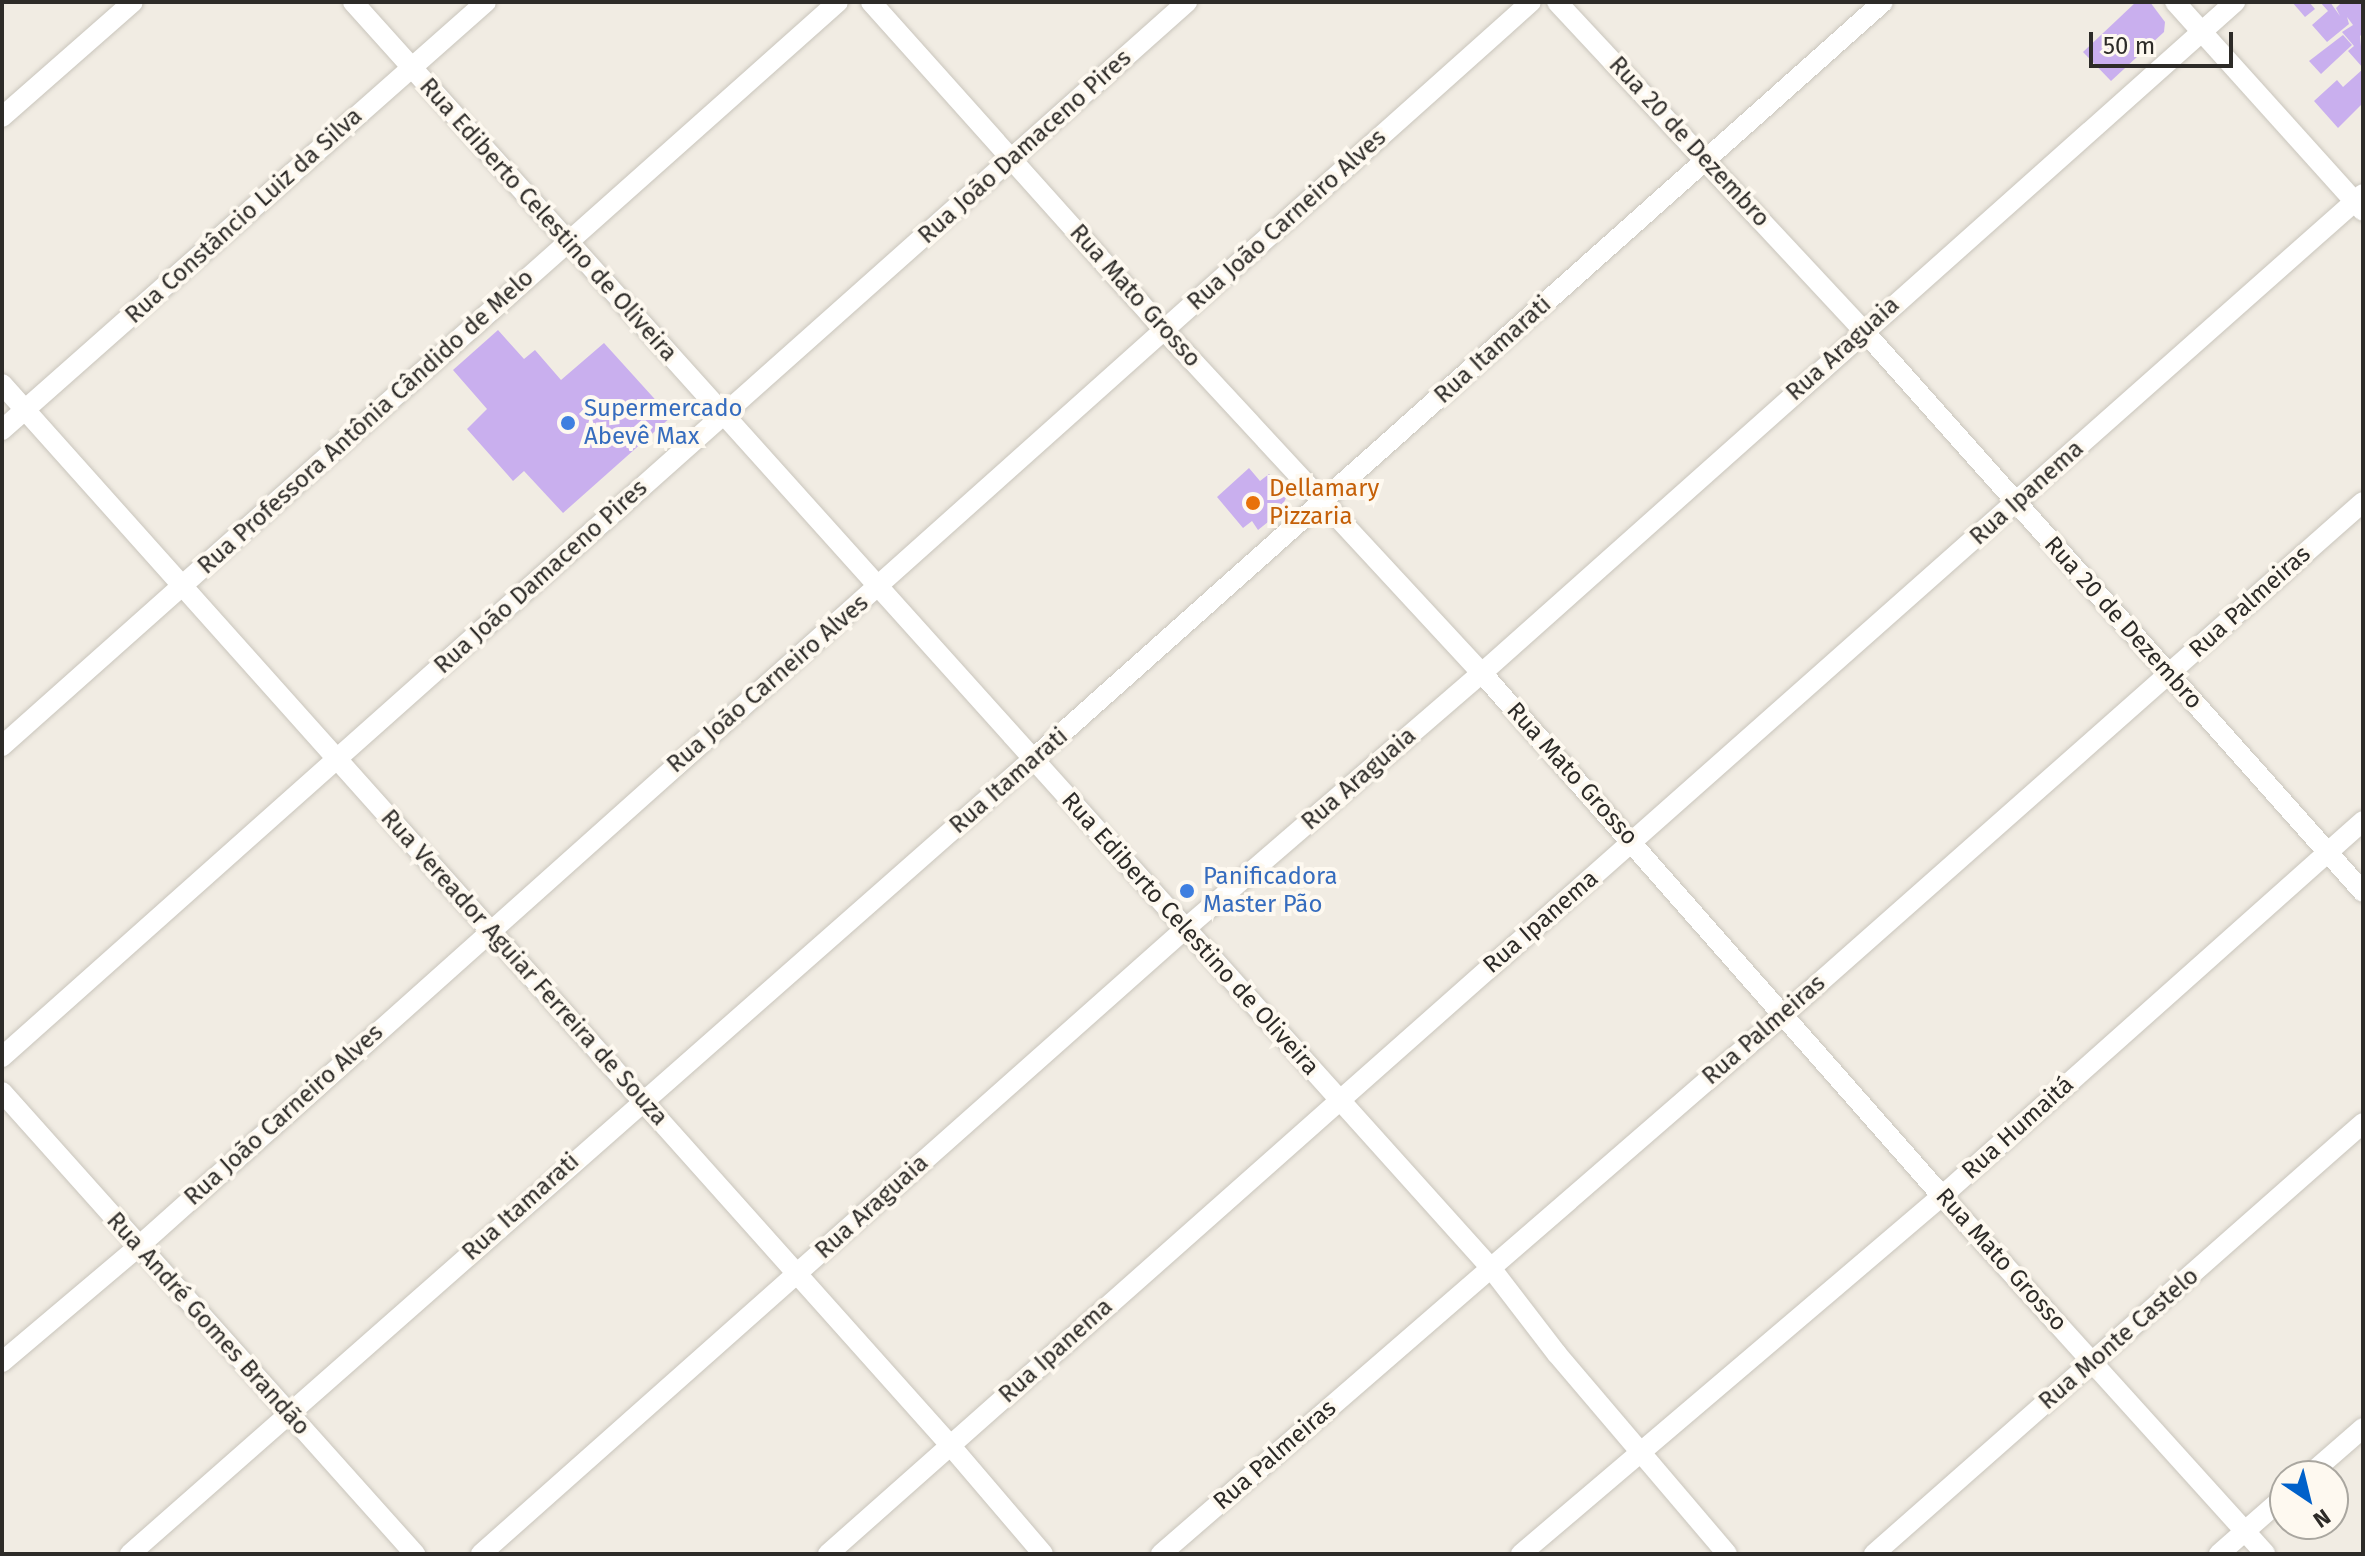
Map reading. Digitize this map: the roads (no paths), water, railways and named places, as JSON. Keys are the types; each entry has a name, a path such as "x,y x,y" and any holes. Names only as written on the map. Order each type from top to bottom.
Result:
{"street":[{"path":"2,117 133,2"},
{"name":"Rua Ediberto Celestino de Oliveira","path":"353,2 1491,1268 1637,1451 1727,1554"},
{"name":"Rua Constâncio Luiz da Silva","path":"2,430 486,2"},
{"name":"Rua Professora Antônia Cândido de Melo","path":"2,746 838,2"},
{"name":"Rua Mato Grosso","path":"871,2 1164,330 1482,673 1942,1196 2265,1554"},
{"name":"Rua João Damaceno Pires","path":"2,1057 1187,2"},
{"name":"Rua João Carneiro Alves","path":"2,1362 138,1247 1531,2"},
{"name":"Rua 20 de Dezembro","path":"1557,2 1706,158 1863,330 2363,892"},
{"name":"Rua Itamarati","path":"130,1554 1325,501 1883,2"},
{"path":"2175,2 2360,202"},
{"name":"Rua Araguaia","path":"481,1554 1185,929 1482,673 1863,330 2235,2"},
{"name":"Rua Ipanema","path":"828,1554 1338,1099 2360,202"},
{"name":"Rua Vereador Aguiar Ferreira de Souza","path":"2,384 797,1273 1043,1554"},
{"name":"Rua Palmeiras","path":"1161,1554 1784,1014 2363,502"},
{"name":"Rua Humaitá","path":"1521,1554 1637,1451 1942,1196 2363,821"},
{"name":"Rua André Gomes Brandão","path":"2,1092 415,1554"},
{"name":"Rua Monte Castelo","path":"1874,1554 2363,1123"},
{"path":"2326,1460 2363,1428"},
{"path":"2219,1554 2269,1510"}],"place":[{"name":"Supermercado Abevê Max","path":"568,423"},
{"name":"Dellamary Pizzaria","path":"1253,503"},
{"name":"Panificadora Master Pão","path":"1187,891"}]}
